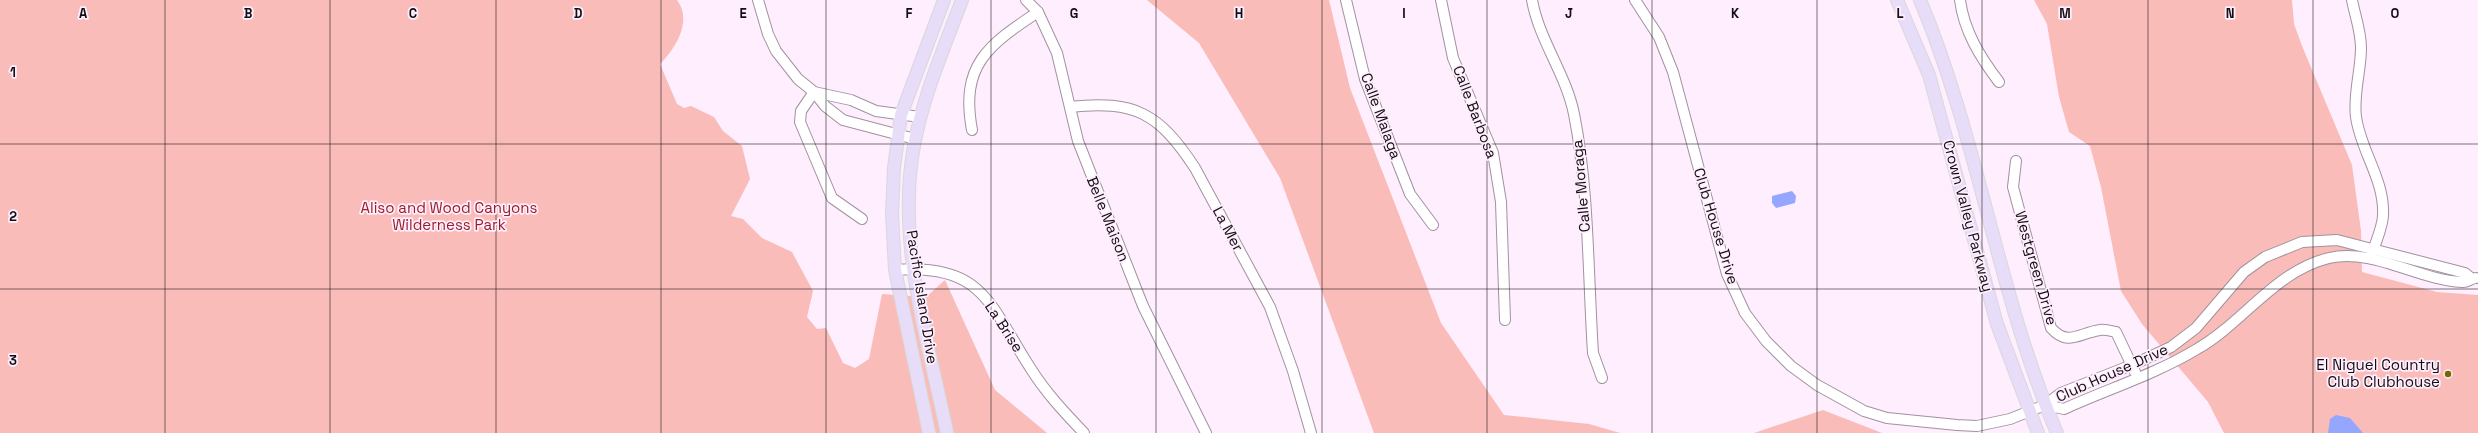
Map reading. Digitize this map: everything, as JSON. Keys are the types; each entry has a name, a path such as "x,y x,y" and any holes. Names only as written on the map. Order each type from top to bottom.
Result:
{"main road":[{"name":"Pacific Island Drive","path":"929,433 895,270 892,213 894,168 901,115 944,0"},
{"name":"Pacific Island Drive","path":"947,433 914,269 910,237 909,185 920,117 962,0"},
{"name":"Crown Valley Parkway","path":"1897,0 1929,75 1942,118 1988,294 2005,348 2038,433"},
{"name":"Crown Valley Parkway","path":"1920,0 1953,88 1966,131 2009,298 2045,405 2057,433"}],"street":[{"path":"758,0 768,34 776,51 798,79 814,92 825,106 842,120 916,139"},
{"name":"Belle Maison","path":"1026,0 1038,12 1057,53 1080,148 1143,306 1206,433"},
{"name":"Calle Malaga","path":"1346,0 1365,79 1410,194 1434,225"},
{"name":"Calle Barbosa","path":"1441,0 1453,58 1493,153 1501,202 1505,320"},
{"name":"Calle Moraga","path":"1532,0 1534,12 1562,76 1574,113 1582,172 1593,353 1602,378"},
{"name":"Club House Drive","path":"1635,0 1656,33 1673,72 1727,274 1745,313 1766,341 1791,366 1816,385 1864,411 1887,418 1915,423 1977,426 2010,419 2029,412 2045,405 2061,393 2132,366 2171,347 2196,328 2244,272 2266,256 2302,242 2338,240 2374,248 2465,273 2475,278"},
{"path":"1960,0 1968,33 1984,62 1999,82"},
{"path":"2352,0 2360,31 2361,47 2355,100 2356,117 2359,135 2378,179 2382,199 2383,217 2371,260"},
{"path":"972,130 968,108 969,85 978,62 1010,31 1038,12"},
{"path":"814,92 851,100 876,111 920,117"},
{"path":"814,92 801,111 800,122 832,198 862,219"},
{"name":"La Mer","path":"1070,107 1098,104 1115,105 1133,109 1168,130 1181,147 1195,168 1270,307 1293,371 1311,433"},
{"name":"Westgreen Drive","path":"2016,161 2013,187 2051,328 2059,336 2069,338 2101,330 2116,332 2138,377"},
{"name":"Club House Drive","path":"2045,405 2064,409 2138,377 2197,349 2227,328 2264,295 2310,265 2329,258 2353,257 2371,260 2464,283 2475,278"},
{"name":"La Brise","path":"895,270 914,269 943,271 967,283 984,295 1000,315 1045,390 1084,433"}],"green space":[{"name":"Aliso and Wood Canyons Wilderness Park","path":"0,0 677,0 681,8 683,26 676,43 660,64 677,104 684,108 691,106 714,117 723,131 742,146 750,179 731,216 743,219 762,238 792,252 813,291 807,317 817,329 826,328 843,363 855,368 869,359 882,294 926,297 945,280 995,390 1047,433 0,433"},
{"path":"1147,0 1329,0 1350,88 1441,323 1504,415 1589,424 1620,433 1374,433 1280,178 1199,43"},
{"path":"2034,0 2292,0 2294,24 2302,46 2352,165 2361,231 2362,272 2437,292 2478,295 2478,433 2224,433 2208,402 2142,324 2121,291 2101,187 2090,146 2069,132 2059,97 2047,24"},
{"path":"1823,410 1882,433 1754,433"}],"water":[{"path":"1792,191 1796,196 1795,203 1776,208 1772,203 1772,196"},
{"path":"2336,415 2350,418 2363,433 2328,433 2330,419"}],"place":[{"name":"El Niguel Country Club Clubhouse","path":"2448,374"}]}
